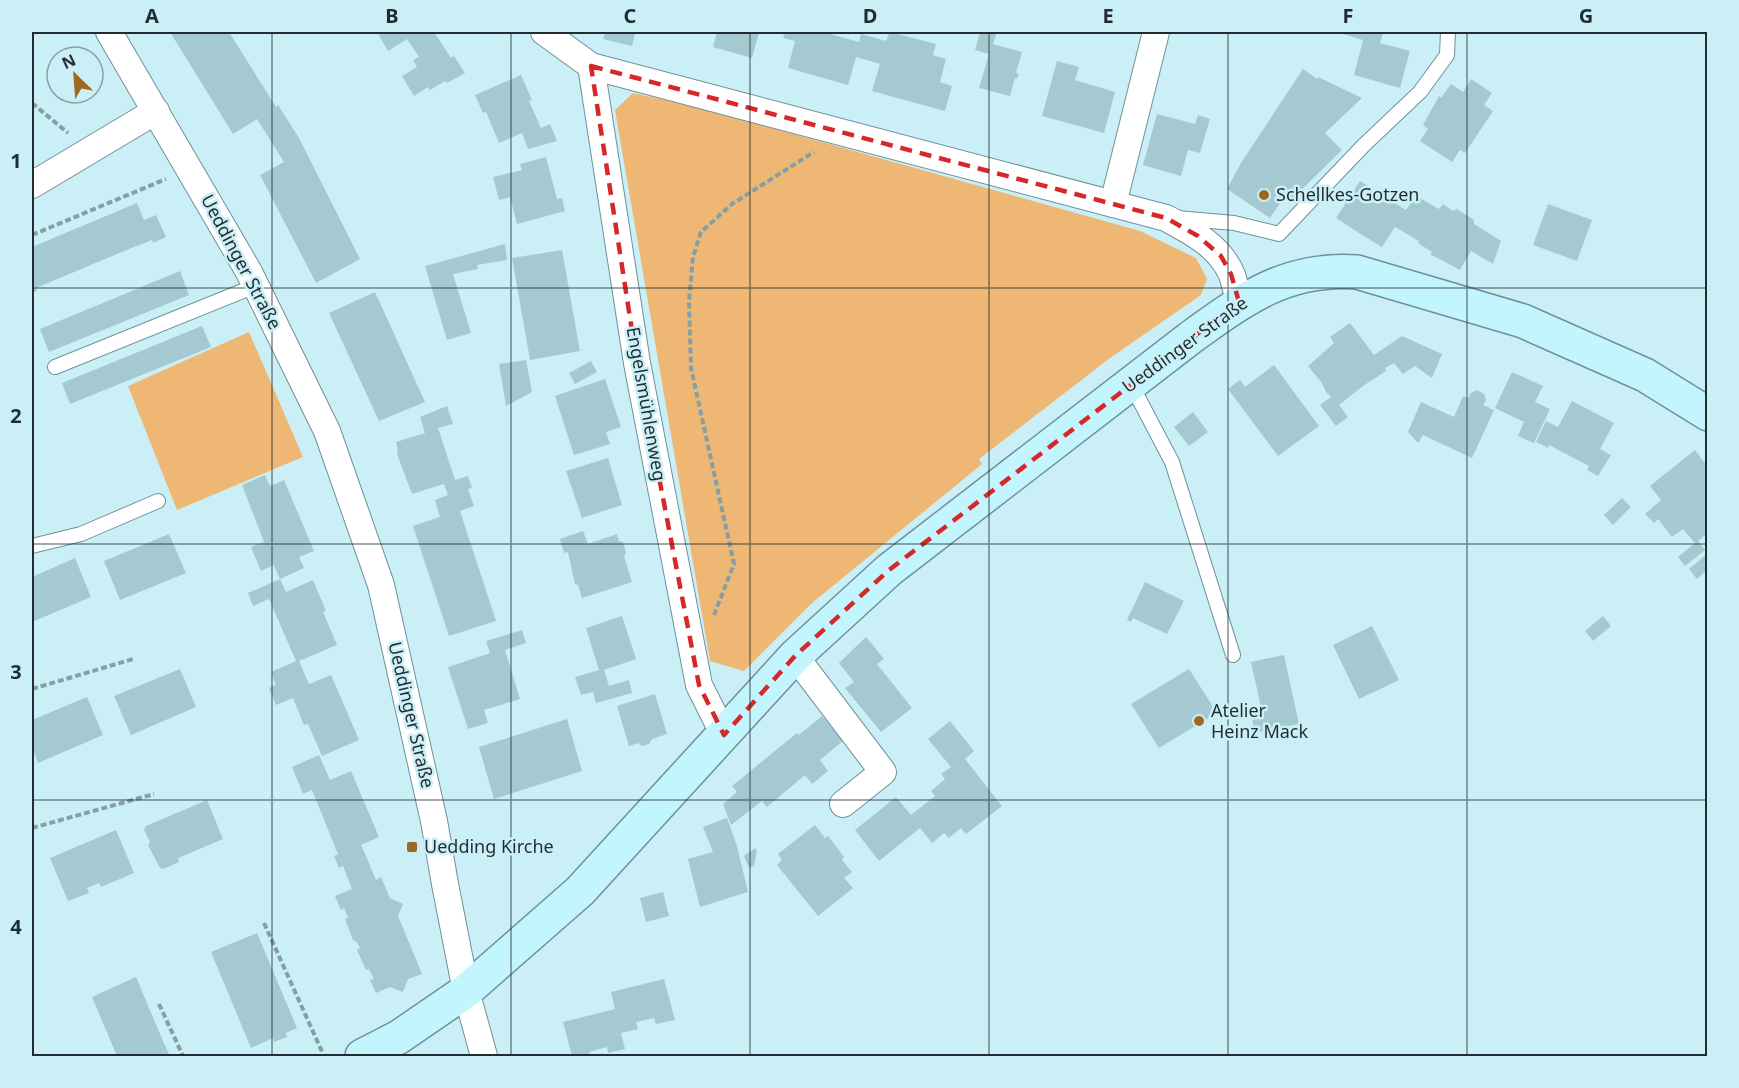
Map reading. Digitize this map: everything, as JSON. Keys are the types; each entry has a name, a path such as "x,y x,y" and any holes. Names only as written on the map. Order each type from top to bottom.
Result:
{"street":[{"name":"Ueddinger Straße","path":"109,32 255,286 327,431 381,585 434,821 466,991"},
{"path":"1113,204 1156,32"},
{"path":"556,35 591,66 1166,218 1198,236 1221,256 1231,274 1239,302"},
{"name":"Engelsmühlenweg","path":"591,66 637,363 692,650 699,685 724,735"},
{"path":"32,185 156,111"},
{"name":"Ueddinger Straße","path":"466,991 580,891 795,656 889,570 1239,302 1284,280 1335,271 1356,272 1523,321 1646,375 1707,414"},
{"path":"795,656 883,772 843,804"},
{"path":"362,1056 399,1037 466,991 484,1056"}],"lane":[{"path":"1166,218 1234,223 1279,234 1364,145 1420,93 1447,55 1449,32"},
{"path":"55,367 255,286"},
{"path":"1131,384 1172,462 1233,655"},
{"path":"32,546 81,534 158,501"}],"path":[{"path":"32,103 89,151"},
{"path":"692,650 703,643 734,564 691,368 689,301 693,257 701,232 732,204 845,133"},
{"path":"32,235 189,169"},
{"path":"32,689 133,659"},
{"path":"32,828 154,794"},
{"path":"264,923 324,1056"},
{"path":"159,1004 183,1056"}],"highlighted area":[{"path":"591,66 1166,218 1198,236 1221,256 1231,274 1239,302 889,570 795,656 724,735 699,685 637,363"}],"shaded area":[{"path":"633,93 697,107 1140,231 1196,258 1207,279 1201,295 1110,358 979,459 982,464 812,603 744,671 710,661 615,110"},
{"path":"249,332 303,457 177,510 128,386"}],"building":[{"path":"170,32 229,32 276,107 278,105 299,138 360,259 316,283 260,175 284,162 257,119 233,134"},
{"path":"377,32 434,32 451,58 454,56 465,73 430,90 428,87 414,96 402,76 417,67 413,60 419,57 407,39 388,51"},
{"path":"605,32 635,34 632,46 603,39"},
{"path":"717,32 759,32 752,58 713,47"},
{"path":"785,32 823,32 859,42 861,34 886,41 890,32 936,44 933,55 946,59 940,82 952,86 945,111 872,91 880,64 856,57 848,85 788,68 795,41 783,38"},
{"path":"980,32 997,32 993,44 1022,52 1016,73 1019,74 1017,79 1015,78 1010,96 979,88 989,54 975,50"},
{"path":"1344,32 1383,32 1380,43 1410,51 1400,88 1354,75 1363,40 1343,34"},
{"path":"1057,61 1079,67 1075,80 1115,92 1104,133 1042,116"},
{"path":"1303,69 1317,79 1318,77 1362,98 1325,133 1342,150 1291,200 1285,196 1270,218 1227,189 1241,163"},
{"path":"521,75 541,128 550,124 557,141 528,149 522,133 499,143 486,112 483,113 475,95"},
{"path":"1471,79 1492,93 1484,105 1493,111 1465,153 1460,150 1452,162 1420,141 1428,129 1423,125 1439,96 1441,98 1451,84 1463,92"},
{"path":"1157,114 1195,124 1198,115 1210,119 1200,153 1188,150 1181,176 1143,165"},
{"path":"546,157 557,199 562,198 565,211 517,224 510,197 499,200 493,177 522,170 520,164"},
{"path":"1360,181 1406,210 1416,196 1439,209 1443,204 1453,211 1457,209 1474,220 1474,224 1501,241 1493,264 1471,251 1460,270 1430,254 1432,252 1418,243 1419,241 1395,227 1382,247 1359,233 1336,218"},
{"path":"137,203 144,220 156,215 166,237 129,249 36,288 37,291 32,293 32,247"},
{"path":"1548,204 1592,220 1577,261 1533,245"},
{"path":"505,244 507,260 477,265 478,269 453,274 471,333 447,340 425,266"},
{"path":"562,250 580,351 530,360 512,258"},
{"path":"180,271 189,295 49,352 40,329"},
{"path":"375,292 425,402 379,421 329,313"},
{"path":"1350,323 1374,355 1402,336 1442,354 1432,378 1415,366 1403,374 1394,363 1385,368 1386,371 1339,405 1348,417 1336,426 1320,405 1331,397 1308,366 1334,343 1330,337"},
{"path":"202,326 211,347 70,404 62,383"},
{"path":"526,360 532,392 506,406 499,364"},
{"path":"591,361 597,372 575,384 569,373"},
{"path":"1274,365 1319,426 1278,456 1228,389 1240,380 1245,387"},
{"path":"1512,372 1543,386 1535,402 1550,409 1534,443 1518,436 1524,422 1495,408"},
{"path":"605,379 621,427 606,432 610,444 574,455 555,396"},
{"path":"1477,390 1484,394 1486,400 1483,405 1494,410 1472,458 1423,435 1418,443 1408,432 1421,402 1454,417 1463,396 1468,398"},
{"path":"1572,401 1614,423 1600,449 1611,455 1598,476 1587,470 1589,466 1549,445 1548,448 1536,442 1546,421 1558,427"},
{"path":"447,406 453,424 438,428 455,480 468,476 472,488 468,489 474,506 460,511 496,621 449,636 413,526 440,517 435,500 448,495 444,484 412,494 397,454 396,442 425,433 420,417"},
{"path":"1193,412 1208,432 1189,446 1174,427"},
{"path":"1695,450 1707,466 1707,533 1698,541 1705,550 1685,566 1678,557 1695,543 1683,529 1672,537 1658,519 1654,523 1645,514 1661,500 1650,486"},
{"path":"608,458 622,505 582,518 566,471"},
{"path":"265,475 270,486 284,480 314,551 299,557 304,568 280,579 274,565 261,571 251,547 264,542 242,485"},
{"path":"1622,498 1631,507 1613,525 1604,515"},
{"path":"583,531 588,544 617,534 619,541 623,542 626,553 624,556 632,582 582,598 578,585 575,584 568,552 564,553 560,539"},
{"path":"169,534 186,573 120,600 104,561"},
{"path":"1707,554 1707,570 1697,579 1689,569"},
{"path":"75,558 91,597 32,622 32,577"},
{"path":"280,579 286,592 313,580 337,645 299,661 309,684 331,675 359,740 322,756 308,724 304,725 293,698 276,705 269,688 276,685 271,672 296,661 269,599 253,606 248,593"},
{"path":"1145,582 1184,601 1167,634 1133,618 1131,622 1127,620"},
{"path":"622,616 636,659 604,670 609,686 629,680 632,693 596,703 593,692 581,695 575,677 599,670 586,628"},
{"path":"1603,616 1611,626 1593,641 1585,631"},
{"path":"1372,626 1399,680 1359,699 1333,645"},
{"path":"522,630 526,643 505,650 520,699 484,710 488,723 468,729 448,667 490,653 486,641"},
{"path":"866,637 884,659 877,664 912,708 881,732 845,688 854,682 839,663"},
{"path":"1284,655 1299,724 1255,733 1252,718 1263,716 1251,662"},
{"path":"180,669 196,707 131,735 114,696"},
{"path":"1189,669 1217,713 1159,748 1131,704"},
{"path":"655,694 667,734 652,739 649,744 642,746 638,743 629,746 617,706"},
{"path":"87,697 103,735 38,763 32,747 32,720"},
{"path":"822,716 843,741 820,760 828,771 812,784 805,775 767,807 762,801 731,825 723,804 737,792 732,786 797,733 799,735"},
{"path":"567,719 582,771 494,799 479,747"},
{"path":"950,721 974,751 965,759 1002,806 966,834 961,828 949,838 944,833 932,843 920,828 879,861 855,830 896,797 911,815 935,796 931,791 945,779 941,774 951,767 928,739"},
{"path":"319,755 330,780 351,771 379,837 361,845 376,880 381,877 390,898 403,904 398,916 422,974 408,979 403,992 390,987 376,993 370,980 374,979 369,969 366,970 357,950 360,948 353,940 345,919 348,918 344,908 341,910 335,896 352,889 343,866 339,868 334,856 338,854 312,790 303,794 292,767"},
{"path":"207,800 223,839 178,858 179,862 163,869 160,868 148,845 150,842 144,830 146,826"},
{"path":"727,818 737,846 748,892 700,907 688,859 713,852 703,827"},
{"path":"815,825 825,838 828,836 844,857 842,860 852,872 844,878 853,888 818,916 777,865 782,860 778,854"},
{"path":"116,830 134,873 101,887 99,883 87,888 89,893 68,901 50,858"},
{"path":"755,848 757,851 754,866 749,868 744,856"},
{"path":"663,892 669,916 646,922 640,898"},
{"path":"257,933 297,1028 286,1033 287,1037 274,1042 273,1038 251,1048 211,952"},
{"path":"136,977 170,1056 117,1056 92,997"},
{"path":"664,979 675,1020 656,1024 654,1018 636,1022 638,1029 621,1033 625,1049 608,1053 607,1047 589,1052 591,1056 572,1056 563,1022 615,1009 611,992"}],"place":[{"name":"Schellkes-Gotzen","path":"1264,195"},
{"name":"Atelier Heinz Mack","path":"1199,721"},
{"name":"Uedding Kirche","path":"412,847"}]}
